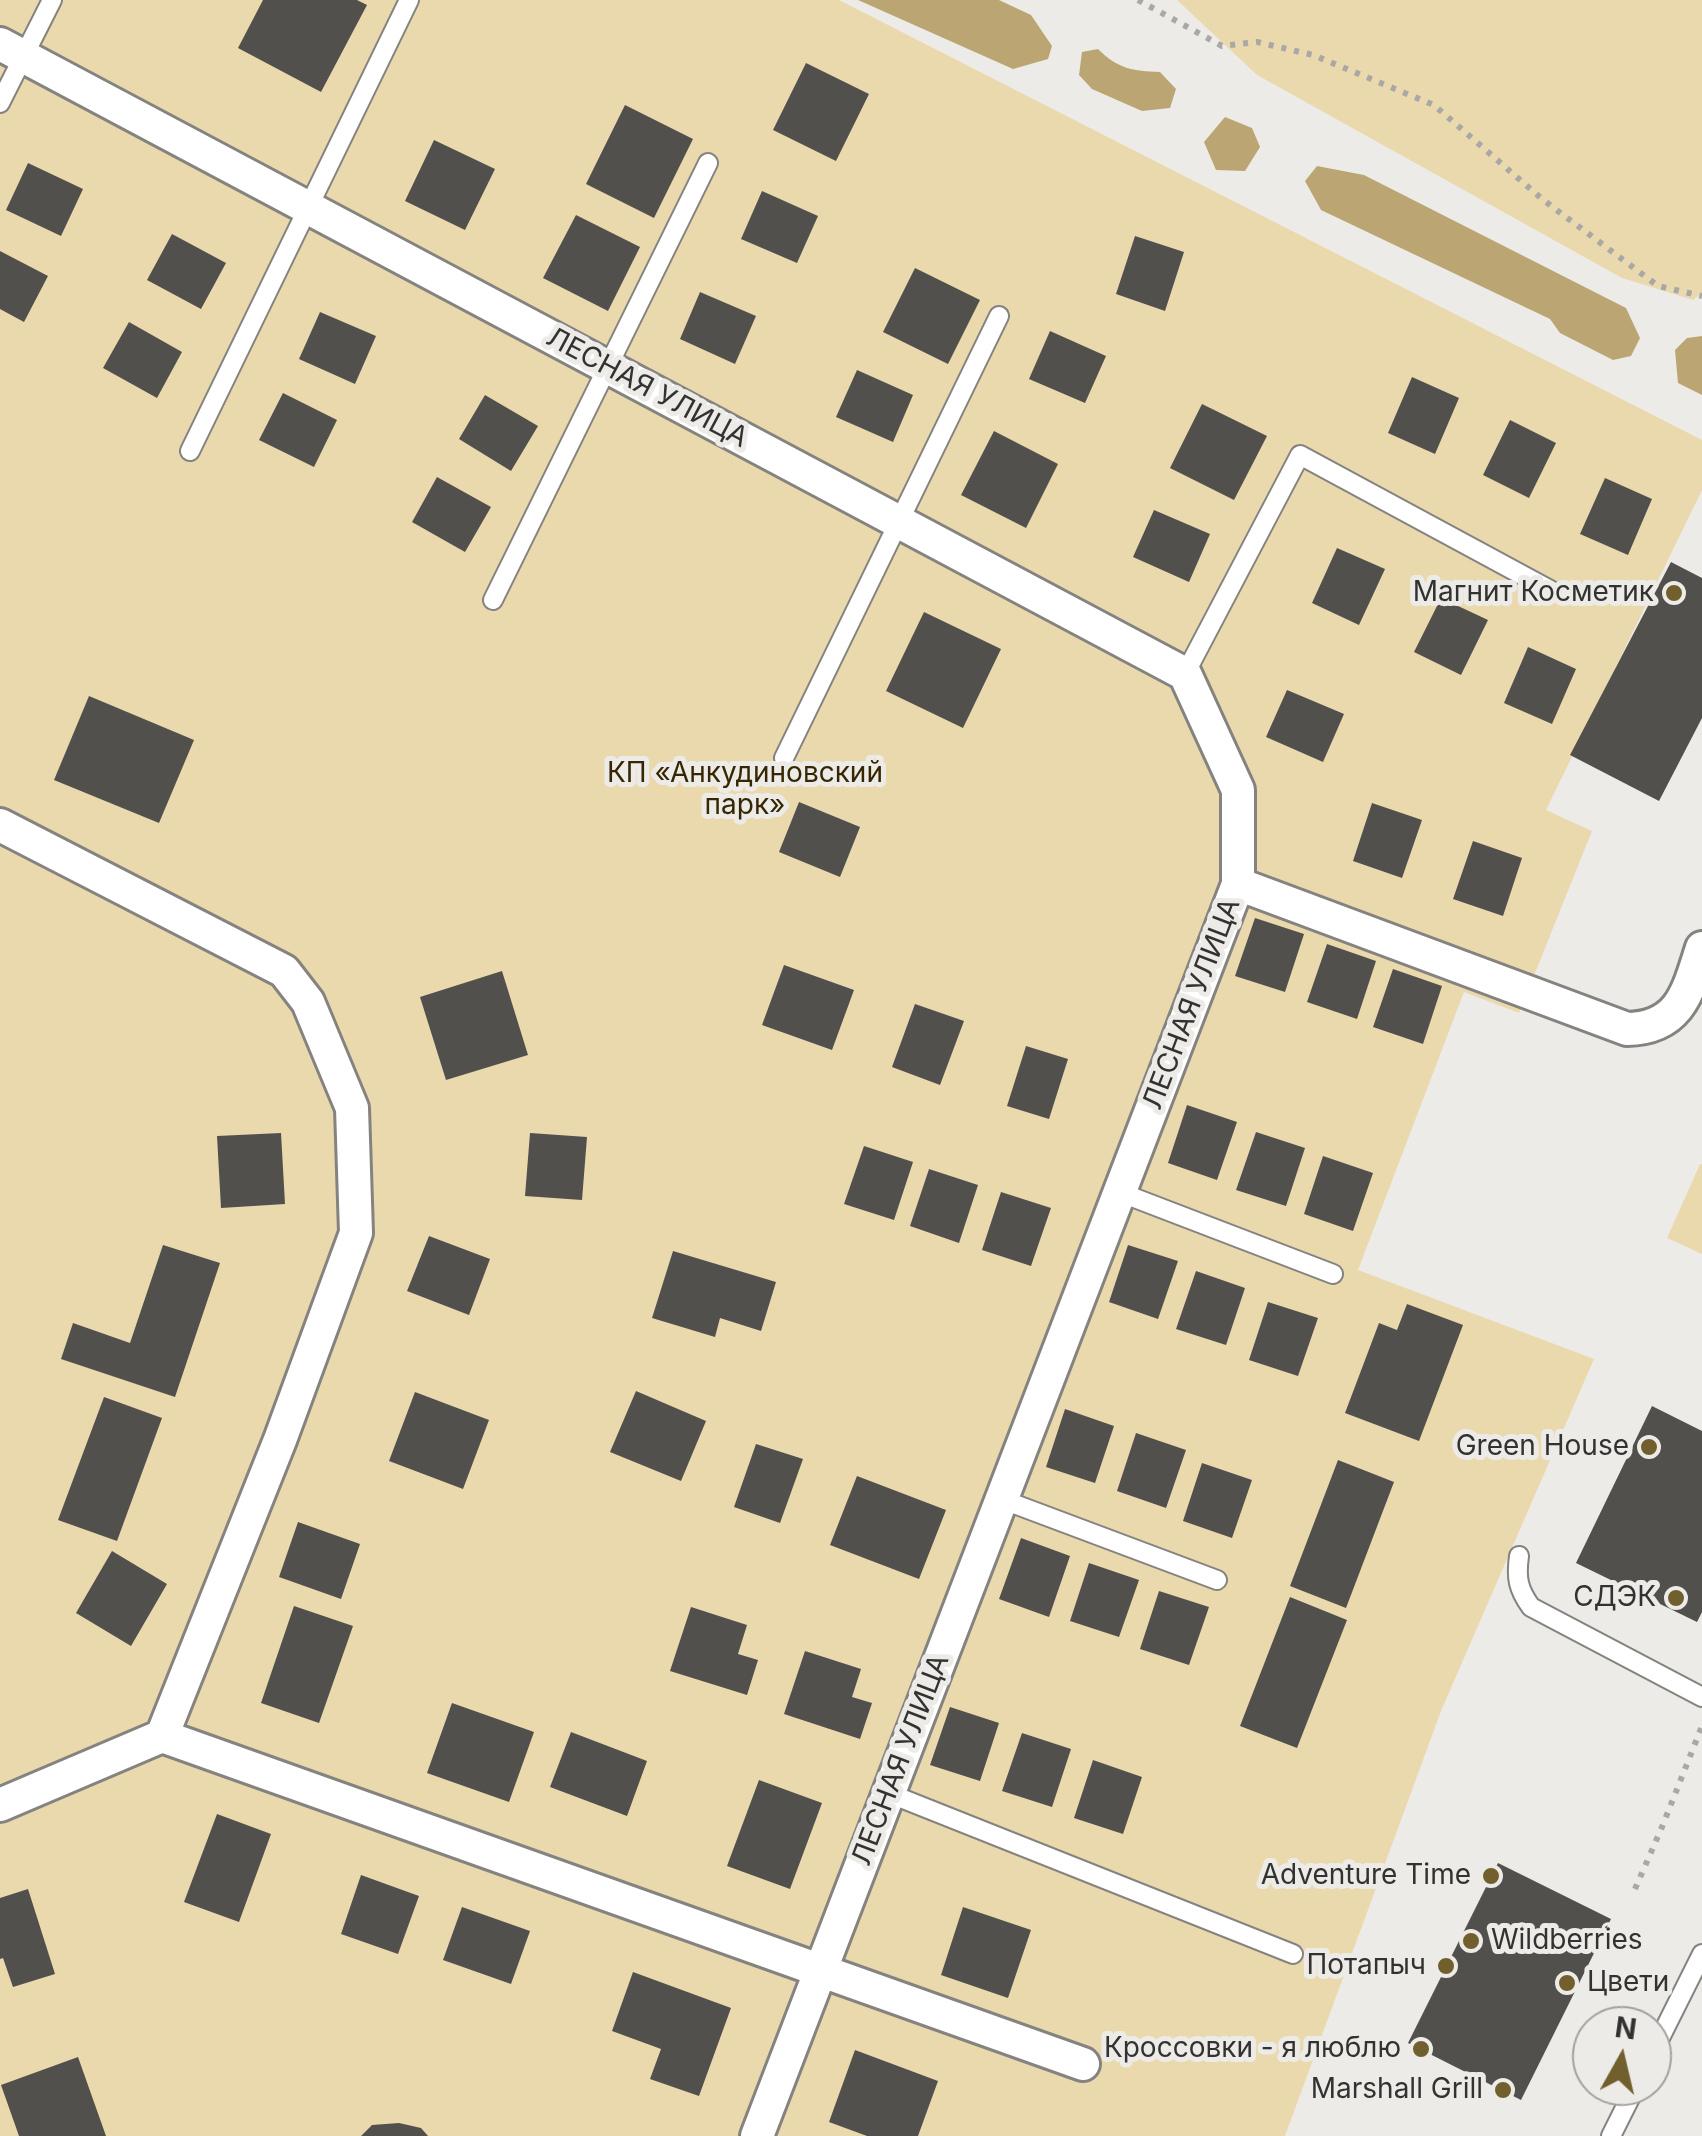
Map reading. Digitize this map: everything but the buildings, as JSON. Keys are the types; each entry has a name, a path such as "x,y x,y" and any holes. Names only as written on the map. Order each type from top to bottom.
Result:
{"street":[{"name":"ЛЕСНАЯ УЛИЦА","path":"12,50 1185,674 1238,790 1238,884 757,2136"},
{"path":"0,824 284,971 308,1002 352,1108 356,1233 280,1440 162,1736"},
{"path":"1238,884 1627,1029 1643,1029 1670,1016 1685,1000 1702,948"},
{"path":"0,1805 162,1736 1082,2064"}],"lane":[{"path":"0,104 12,50 52,0"},
{"path":"190,451 409,0"},
{"path":"493,600 708,163"},
{"path":"784,758 999,316"},
{"path":"1185,674 1300,456 1550,590"},
{"path":"1120,1192 1333,1274"},
{"path":"1001,1499 1218,1580"},
{"path":"1519,1556 1516,1578 1531,1607 1702,1696"},
{"path":"888,1793 1293,1954"},
{"path":"1672,2014 1702,1954"},
{"path":"1611,2136 1626,2106"}],"path":[{"path":"1138,0 1222,46 1257,42 1313,55 1434,105 1542,199 1658,286 1702,296"},
{"path":"1634,1889 1702,1726"}],"green space":[{"name":"КП «Анкудиновский парк»","path":"0,0 839,0 1702,440 1702,490 1546,810 1592,831 1519,1013 1464,992 1358,1270 1594,1359 1441,1711 1285,2136 0,2136"},
{"path":"1177,0 1702,0 1702,293 1693,300 1622,278 1257,75"},
{"path":"1702,1164 1702,1254 1667,1238"}],"shaded area":[{"path":"858,0 999,0 1031,15 1052,46 1048,59 1013,69"},
{"path":"1098,49 1126,68 1160,72 1176,89 1170,108 1142,111 1092,89 1079,75 1082,52"},
{"path":"1225,117 1252,128 1260,147 1245,171 1216,170 1204,142"},
{"path":"1317,166 1364,175 1626,308 1640,338 1631,356 1613,360 1560,333 1550,319 1321,210 1305,181"},
{"path":"1702,336 1702,395 1678,383 1675,350 1687,338"}],"place":[{"name":"Магнит Косметик","path":"1674,593"},
{"name":"Green House","path":"1649,1447"},
{"name":"СДЭК","path":"1676,1598"},
{"name":"Adventure Time","path":"1491,1876"},
{"name":"Wildberries","path":"1471,1941"},
{"name":"Потапыч","path":"1446,1966"},
{"name":"Цвети","path":"1567,1983"},
{"name":"Кроссовки - я люблю","path":"1421,2049"},
{"name":"Marshall Grill","path":"1503,2090"}]}
